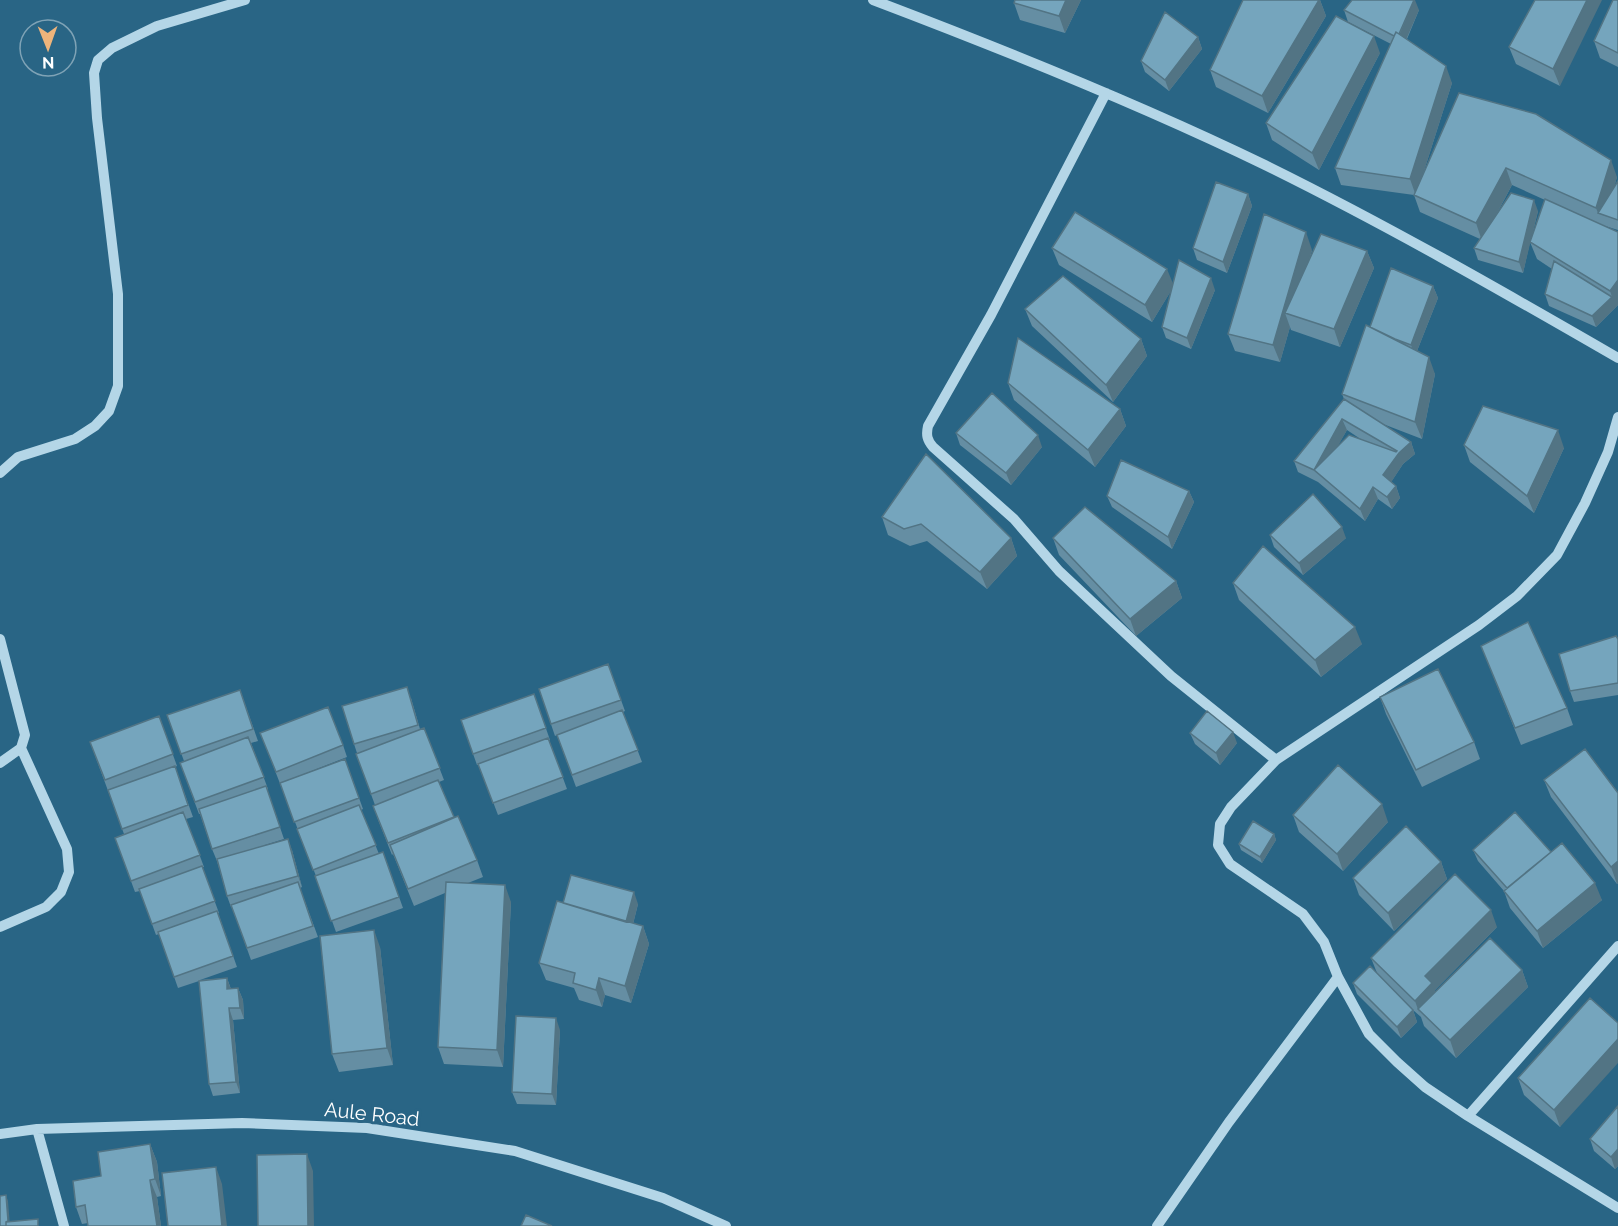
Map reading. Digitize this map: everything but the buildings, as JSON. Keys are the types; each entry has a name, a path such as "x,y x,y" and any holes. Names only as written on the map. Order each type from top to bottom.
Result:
{"street":[{"path":"0,473 18,457 75,439 95,426 109,411 118,386 118,294 97,118 94,74 98,60 112,48 157,26 245,0"},
{"path":"873,0 1106,93 1275,171 1491,285 1618,358"},
{"path":"1106,93 991,315 928,426 926,434 933,447 1014,519 1059,571 1162,668 1276,760"},
{"path":"1618,417 1608,452 1585,503 1557,555 1517,596 1479,626 1276,760 1231,807 1220,824 1218,845 1230,864 1303,915 1324,942 1338,978 1369,1035 1425,1087 1618,1208"},
{"path":"0,639 25,735 21,748 0,763"},
{"path":"0,927 46,907 60,892 69,872 67,849 21,748"},
{"path":"1468,1116 1618,946"},
{"path":"1157,1226 1229,1122 1338,978"},
{"name":"Aule Road","path":"0,1134 37,1129 242,1123 367,1128 515,1151 663,1198 726,1226"},
{"path":"37,1129 64,1226"}]}
